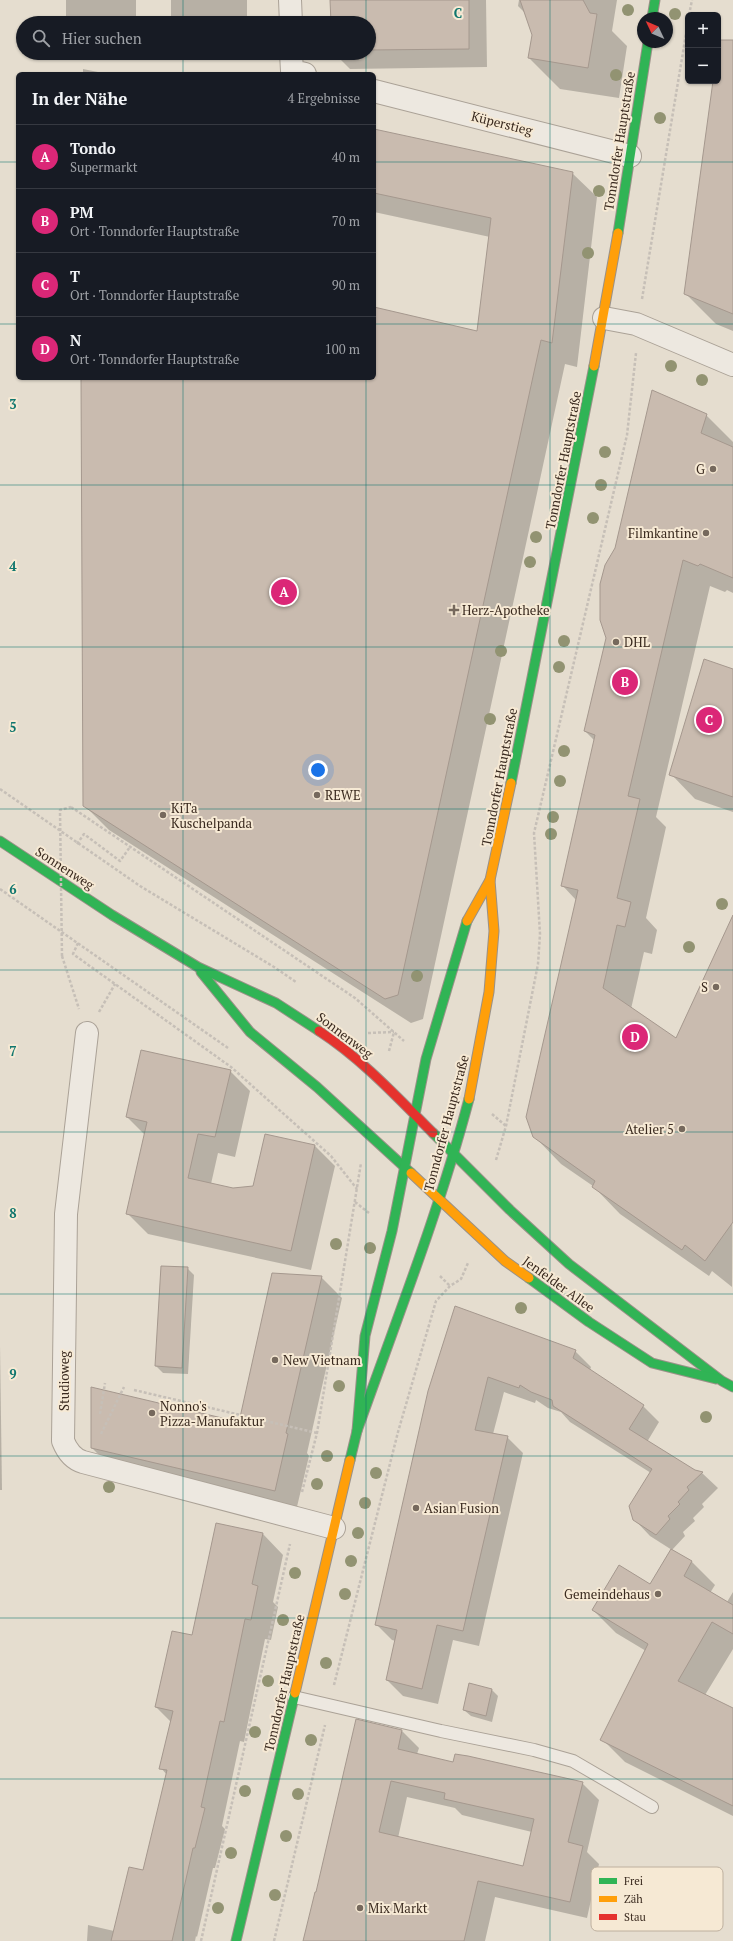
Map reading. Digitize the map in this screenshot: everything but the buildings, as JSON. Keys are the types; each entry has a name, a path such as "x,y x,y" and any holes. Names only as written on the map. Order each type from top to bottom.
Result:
{"main road":[{"path":"653,12 655,0"},
{"name":"Tonndorfer Hauptstraße","path":"357,1431 365,1336 392,1231 414,1114 436,1024 466,923 490,880 495,862 604,318 647,48"},
{"name":"Sonnenweg","path":"0,841 112,915 198,968 276,1003 307,1022 367,1067 454,1155"},
{"name":"Tonndorfer Hauptstraße","path":"236,1941 357,1431 439,1201 454,1155 470,1095 489,992 494,931 490,880"},
{"name":"Sonnenweg","path":"198,968 250,1032 317,1087 405,1167"},
{"name":"Jenfelder Allee","path":"454,1155 510,1210 569,1264 619,1303 664,1334 722,1381 733,1387"},
{"name":"Jenfelder Allee","path":"405,1167 439,1201 504,1261 583,1318 652,1363 722,1381"}],"street":[{"path":"290,0 291,16"},
{"path":"291,60 292,71 296,72"},
{"name":"Küperstieg","path":"376,92 630,156"},
{"path":"604,318 640,326 733,365"},
{"name":"Studioweg","path":"87,1033 66,1214 63,1370 65,1445 74,1457 83,1462 296,1516 334,1528"}],"lane":[{"path":"294,1697 330,1704 441,1731 534,1750 573,1761 652,1807"}],"path":[{"path":"690,12 692,0"},
{"path":"506,1126 538,964 540,934 534,833 627,435 643,296 685,40"},
{"path":"0,789 77,844 140,886 274,966 299,985"},
{"path":"87,1033 62,956 60,810 71,807 356,998 394,1032 366,1033"},
{"path":"77,844 84,834 120,861 130,847"},
{"path":"0,889 229,1049"},
{"path":"78,943 73,954 231,1067 331,1156 357,1189"},
{"path":"87,1033 115,984"},
{"path":"356,1157 361,1162"},
{"path":"200,1941 296,1516 317,1433 358,1180"},
{"path":"274,1941 351,1612 398,1432 436,1301 450,1286"},
{"path":"100,1414 105,1383"},
{"path":"101,1434 124,1387"},
{"path":"134,1390 317,1433"}],"traffic: fast":[{"path":"653,12 655,0"},
{"path":"618,233 647,48"},
{"path":"511,783 594,366"},
{"path":"0,841 112,915 198,967 276,1003 319,1031"},
{"path":"357,1431 365,1336 392,1231 426,1059 467,921"},
{"path":"201,972 250,1032 317,1087 411,1173"},
{"path":"350,1460 357,1431 431,1225 469,1099"},
{"path":"433,1133 510,1210 569,1264 722,1381 733,1387"},
{"path":"529,1278 589,1322 652,1363 716,1379"},
{"path":"236,1941 295,1693"}],"traffic: slow":[{"path":"594,366 618,233"},
{"path":"467,921 490,880 511,783"},
{"path":"469,1099 489,992 494,931 490,880"},
{"path":"411,1173 505,1261 529,1278"},
{"path":"295,1693 350,1460"}],"traffic: jam":[{"path":"319,1031 364,1066 433,1133"}],"place":[{"name":"G","path":"713,469"},
{"name":"Filmkantine","path":"706,533"},
{"name":"Tondo","path":"284,592"},
{"name":"Herz-Apotheke","path":"454,610"},
{"name":"DHL","path":"616,642"},
{"name":"PM","path":"625,682"},
{"name":"T","path":"709,720"},
{"name":"REWE","path":"317,795"},
{"name":"KiTa Kuschelpanda","path":"163,815"},
{"name":"S","path":"716,987"},
{"name":"N","path":"635,1037"},
{"name":"Atelier 5","path":"682,1129"},
{"name":"New Vietnam","path":"275,1360"},
{"name":"Nonno's Pizza-Manufaktur","path":"152,1413"},
{"name":"Asian Fusion","path":"416,1508"},
{"name":"Gemeindehaus","path":"658,1594"},
{"name":"Mix Markt","path":"360,1908"}]}
